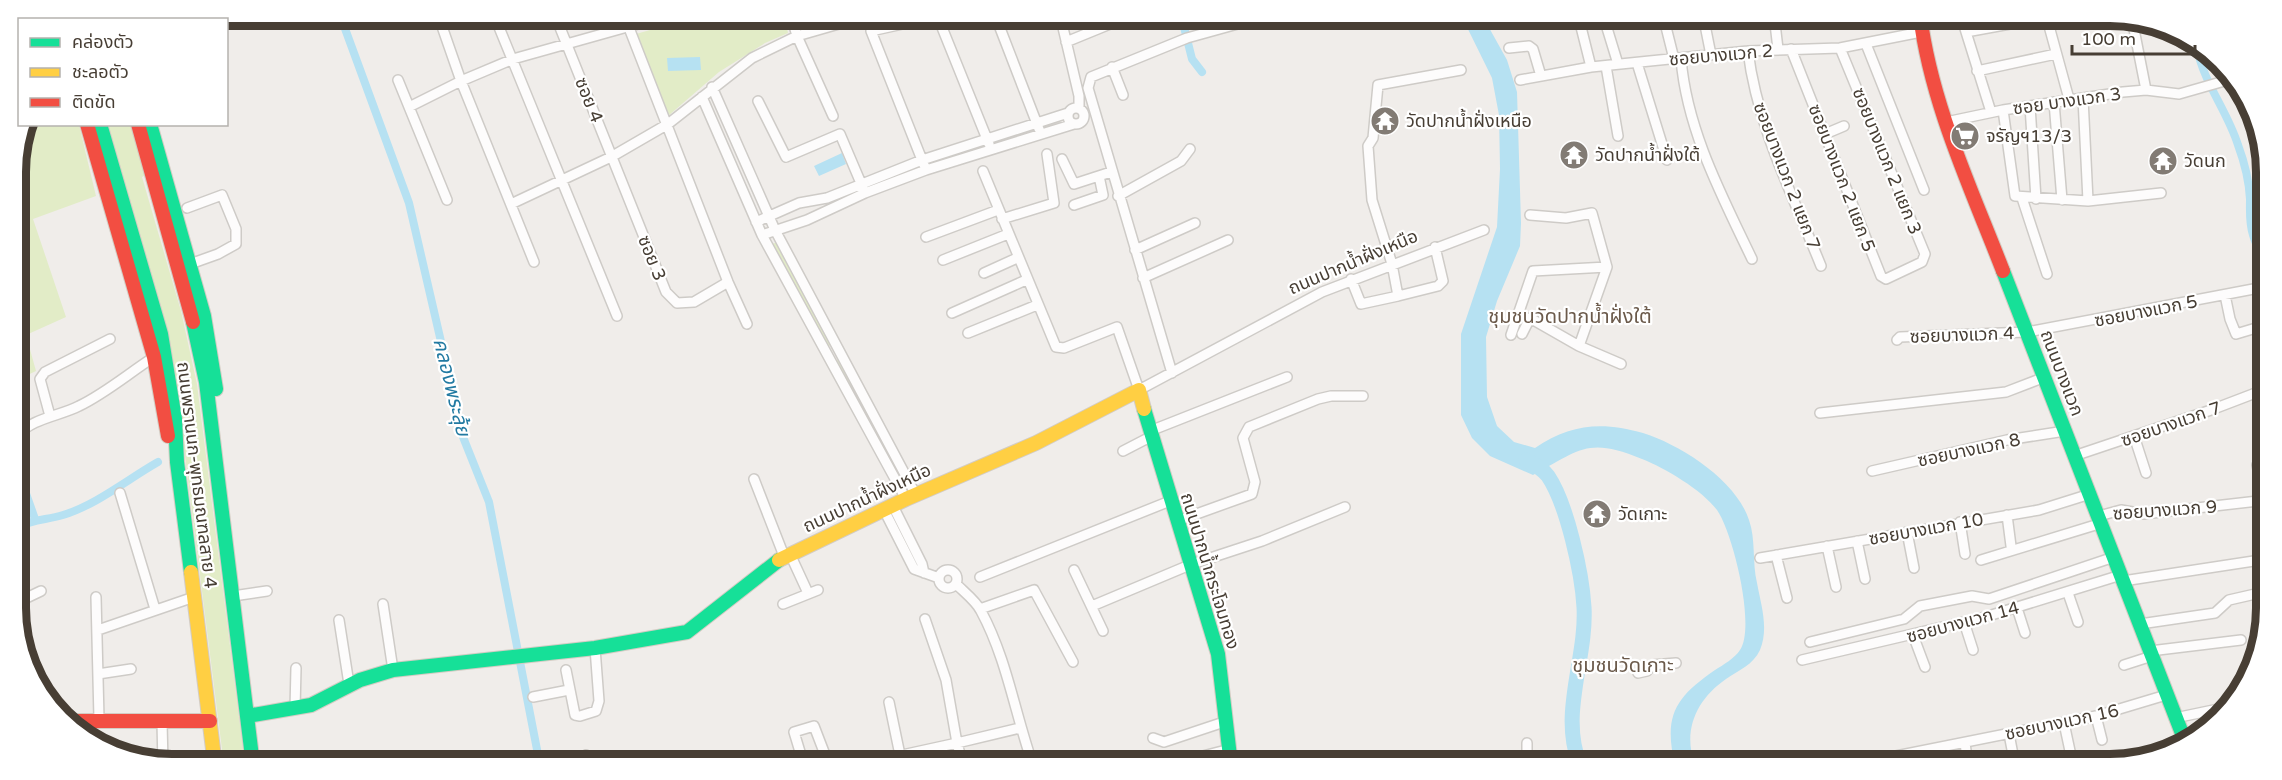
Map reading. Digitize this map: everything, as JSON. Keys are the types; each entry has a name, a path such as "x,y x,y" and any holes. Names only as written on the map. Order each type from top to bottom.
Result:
{"main road":[{"name":"ถนนบางแวก","path":"1922,26 1946,122 2182,735"},
{"path":"88,126 154,357 167,431 177,462"},
{"name":"ถนนพรานนก-พุทธมณฑลสาย 4","path":"101,126 135,243 164,357 177,427 177,462 213,754"},
{"name":"ถนนพรานนก-พุทธมณฑลสาย 4","path":"139,126 168,224 197,337 213,427 252,754"},
{"path":"151,126 190,264 214,368 216,404 213,427"},
{"name":"ถนนปากน้ำกระโจมทอง","path":"1139,390 1170,501 1192,564 1218,654 1231,754"},
{"name":"ถนนปากน้ำฝั่งเหนือ","path":"247,716 311,705 349,684 393,670 595,648 687,632 787,555 900,502 1036,443 1139,390"},
{"path":"90,724 210,721"}],"street":[{"path":"442,26 461,81 534,262"},
{"path":"499,26 617,316"},
{"name":"ซอย 4","path":"559,26 611,157"},
{"path":"409,107 461,81 513,59 633,26"},
{"path":"794,26 833,116"},
{"path":"511,204 561,178 611,157 668,124 712,87 752,58 797,36 826,26"},
{"path":"892,26 871,31 926,170"},
{"path":"943,26 991,150"},
{"path":"999,26 1041,134"},
{"path":"762,235 807,220 865,193 926,170 1084,120 1084,114 1079,108 1079,96 1062,26"},
{"path":"1066,42 1100,26"},
{"path":"1172,373 1088,88 1091,77 1112,67 1182,39 1230,26"},
{"path":"1581,26 1591,67"},
{"path":"1606,26 1618,64"},
{"path":"1666,26 1698,138 1717,186 1752,258"},
{"path":"1704,26 1711,55"},
{"path":"1775,26 1778,49"},
{"name":"ซอยบางแวก 2","path":"1520,80 1591,67 1748,51 1840,48 1866,44 1909,26"},
{"path":"1964,26 1991,112"},
{"path":"1966,32 1996,26"},
{"path":"2049,26 2069,99"},
{"path":"630,27 728,282 747,324"},
{"path":"2134,28 2146,90"},
{"path":"1866,44 1924,190"},
{"path":"1509,48 1529,46 1533,50 1541,76"},
{"name":"ซอยบางแวก 2 แยก 3","path":"1840,48 1925,254 1922,262 1911,268"},
{"name":"ซอยบางแวก 2 แยก 5","path":"1791,49 1881,276 1887,279 1911,268"},
{"name":"ซอยบางแวก 2 แยก 7","path":"1748,51 1750,69 1771,143 1821,266"},
{"path":"1977,71 2056,54"},
{"path":"1637,63 1667,160"},
{"path":"1606,66 1618,136"},
{"path":"1112,67 1123,95"},
{"path":"1398,296 1392,264 1371,200 1368,146 1373,138 1378,86 1461,70"},
{"path":"398,80 447,200"},
{"name":"ซอย บางแวก 3","path":"1946,122 2069,99 2146,90 2164,93 2188,92 2225,82"},
{"path":"712,87 776,230 840,349 900,502 924,573 939,578 944,570 950,569 957,575 956,584 980,609 1008,674 1020,728 1029,754"},
{"path":"702,97 762,235 830,355 900,502"},
{"path":"2083,98 2088,201"},
{"path":"758,101 786,157 840,134 865,193"},
{"path":"2054,102 2062,200"},
{"path":"2030,106 2036,199"},
{"path":"756,222 799,204 827,198 922,160 1079,108"},
{"path":"2003,110 2012,190 2015,195 2022,198 2088,201 2161,193"},
{"path":"1068,113 1070,121 1074,124"},
{"path":"1825,134 1844,126"},
{"path":"1118,196 1181,161 1190,149"},
{"path":"1002,219 1054,203 1047,154"},
{"name":"ซอย 3","path":"611,157 666,292 677,303 694,302 728,282"},
{"path":"1062,159 1074,184 1111,172"},
{"path":"983,171 1026,280 1058,348 1064,348 1114,327 1119,328 1139,390"},
{"path":"1074,205 1103,195 1099,176"},
{"path":"187,208 222,195 236,229 236,244 230,249 190,264"},
{"path":"827,198 831,208"},
{"path":"2022,198 2047,274"},
{"path":"926,237 998,210"},
{"path":"1530,214 1566,218 1592,213 1606,267 1579,346"},
{"path":"1134,250 1195,223"},
{"name":"ถนนปากน้ำฝั่งเหนือ","path":"1139,390 1313,296 1351,279 1484,230"},
{"path":"943,260 1008,234"},
{"path":"1143,278 1228,240"},
{"path":"1351,279 1360,304 1438,286 1443,281 1435,247"},
{"path":"984,273 1017,258"},
{"path":"1511,335 1533,272 1606,267"},
{"path":"952,313 1026,280"},
{"name":"ซอยบางแวก 5","path":"2027,332 2256,289"},
{"path":"2225,295 2233,330 2236,334 2256,328"},
{"path":"968,333 1037,305"},
{"path":"1522,334 1530,318 1579,346 1621,364"},
{"name":"ซอยบางแวก 4","path":"1897,340 1900,338 2027,332"},
{"path":"50,416 40,379 45,372 110,339"},
{"path":"830,355 840,349"},
{"path":"26,428 50,416 80,406 154,357"},
{"path":"1124,451 1151,433 1287,376"},
{"path":"1820,413 2006,392 2045,377"},
{"name":"ซอยบางแวก 7","path":"2074,456 2256,393"},
{"path":"1177,521 1252,494 1255,482 1243,438 1249,427 1318,399 1331,396 1364,396"},
{"name":"ซอยบางแวก 8","path":"1872,471 2007,440 2065,431"},
{"path":"2134,436 2146,473"},
{"path":"754,479 787,555 813,592 783,604"},
{"path":"120,494 155,609"},
{"name":"ซอยบางแวก 10","path":"1760,558 2039,510 2090,494"},
{"path":"980,577 1170,501"},
{"name":"ซอยบางแวก 9","path":"1981,561 2100,520 2121,510 2144,514 2256,501"},
{"path":"1092,606 1192,564 1262,540 1345,507"},
{"path":"2007,515 2011,546"},
{"path":"1960,522 1965,554"},
{"path":"1906,532 1914,568"},
{"path":"1857,541 1865,579"},
{"path":"1827,546 1836,587"},
{"path":"1776,555 1787,598"},
{"path":"1810,642 1904,619 1920,606 1962,597 1989,599 2114,557"},
{"name":"ซอยบางแวก 14","path":"1802,660 1964,622 2122,578 2256,561"},
{"path":"1074,570 1103,631"},
{"path":"980,609 1034,590 1073,662"},
{"path":"26,598 41,591"},
{"path":"233,596 267,591"},
{"path":"2068,593 2078,622"},
{"path":"2140,624 2215,613 2229,600 2256,594"},
{"path":"90,724 98,674 96,597"},
{"path":"98,630 194,597"},
{"path":"383,604 393,670"},
{"path":"2017,608 2025,633"},
{"path":"925,619 946,680 960,754"},
{"path":"339,620 349,684"},
{"path":"1964,622 1973,650"},
{"path":"1913,635 1924,667"},
{"path":"2124,665 2151,654 2241,640"},
{"path":"566,670 575,715 580,717 596,711 599,707 595,648"},
{"path":"1638,673 1647,671 1652,665 1676,663"},
{"path":"98,674 131,669"},
{"path":"295,709 296,669"},
{"path":"533,698 569,690"},
{"name":"ซอยบางแวก 16","path":"1908,754 2096,716 2166,695"},
{"path":"890,702 900,754"},
{"path":"2175,718 2216,709"},
{"path":"2096,716 2102,740"},
{"path":"1153,738 1164,742 1227,721"},
{"path":"162,722 163,754"},
{"path":"2064,723 2071,754"},
{"path":"801,754 794,732 814,726 824,754"},
{"path":"905,754 1020,728"},
{"path":"2010,734 2013,754"},
{"path":"1527,743 1527,754"},
{"path":"1965,743 1966,754"},
{"path":"1211,754 1230,749"}],"green space":[{"path":"664,26 786,26 788,33 765,43 719,72 668,116 636,34"},
{"path":"33,126 79,126 96,196 33,219 66,317 26,335 26,162"},
{"path":"91,126 145,126 158,169 142,177 181,311 197,384 244,754 223,754 180,417"},
{"path":"778,242 834,342 828,347 769,245"},
{"path":"26,335 36,371 26,376 30,368 26,359"},
{"path":"841,357 888,446 882,449 836,361"}],"water":[{"path":"1466,26 1488,26 1507,60 1517,92 1520,246 1497,301 1486,337 1487,397 1497,426 1514,442 1535,448 1561,434 1587,427 1614,427 1643,433 1690,455 1720,478 1742,505 1749,520 1763,617 1763,642 1754,660 1716,687 1700,706 1691,728 1692,754 1673,754 1671,733 1676,709 1691,689 1735,656 1744,638 1744,602 1736,558 1717,510 1693,487 1672,474 1642,459 1609,449 1585,449 1533,475 1490,456 1472,438 1461,415 1461,334 1497,227 1500,169 1499,115 1492,78"},
{"path":"700,57 701,70 668,71 667,58"},
{"path":"842,153 846,164 819,176 814,166"},
{"path":"26,359 30,368 26,370"}],"waterway":[{"name":"คลองพระลุ้ย","path":"344,26 409,203 463,437 489,502 538,754"},
{"path":"1184,26 1192,59 1202,72"},
{"path":"2199,56 2233,132 2246,171 2249,185 2250,222 2256,243"},
{"path":"1526,460 1543,471 1555,488 1567,521 1580,576 1584,627 1575,686 1572,726 1577,754"},
{"path":"26,523 75,511 158,462"},
{"path":"26,494 35,519"}],"traffic: fast":[{"path":"101,126 161,334 175,419 177,462 191,572"},
{"path":"151,126 204,316 216,389"},
{"path":"2003,271 2183,735"},
{"path":"193,322 206,382 252,754"},
{"path":"1144,409 1218,654 1230,754"},
{"path":"247,716 311,705 360,680 393,670 595,648 687,632 779,560"}],"traffic: slow":[{"path":"779,560 906,499 1036,443 1139,390 1144,409"},
{"path":"191,572 214,754"}],"traffic: jam":[{"path":"1922,26 1933,81 1943,113 2003,271"},
{"path":"88,126 154,357 168,436"},
{"path":"139,126 193,322"},
{"path":"79,721 210,721"}],"place":[{"name":"วัดปากน้ำฝั่งเหนือ","path":"1385,121"},
{"name":"จรัญฯ13/3","path":"1965,136"},
{"name":"วัดปากน้ำฝั่งใต้","path":"1574,155"},
{"name":"วัดนก","path":"2163,161"},
{"name":"วัดเกาะ","path":"1597,514"}],"district":[{"name":"ชุมชนวัดปากน้ำฝั่งใต้","path":"1570,316"},
{"name":"ชุมชนวัดเกาะ","path":"1623,665"}]}
